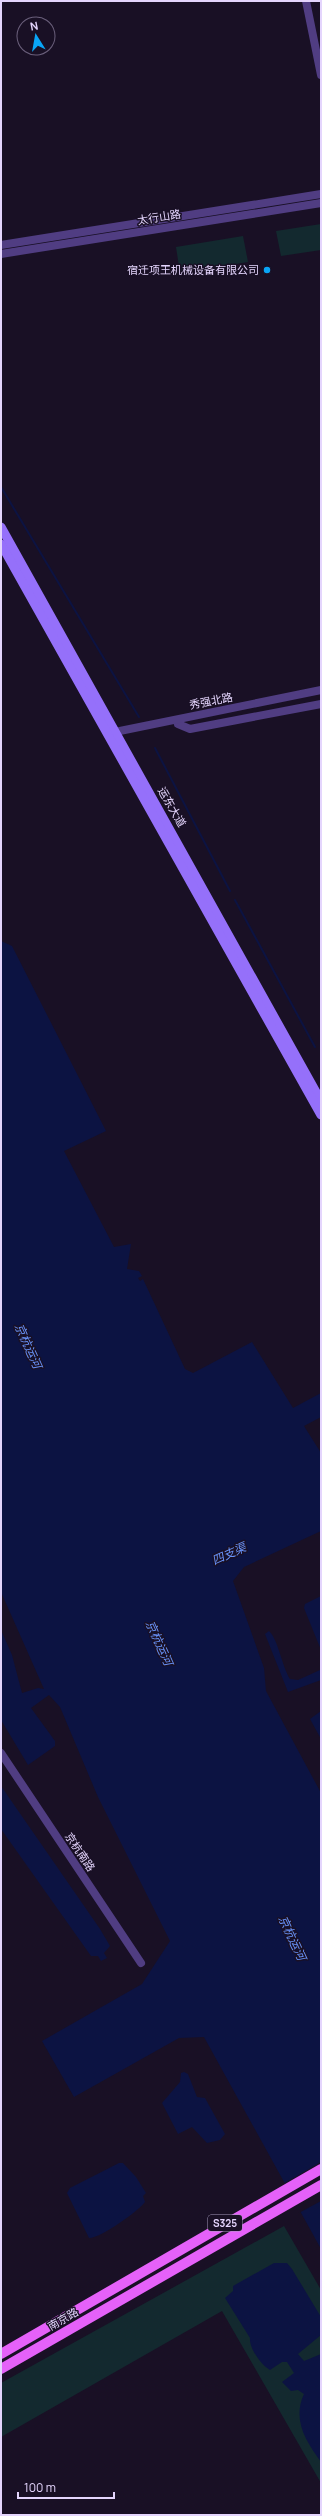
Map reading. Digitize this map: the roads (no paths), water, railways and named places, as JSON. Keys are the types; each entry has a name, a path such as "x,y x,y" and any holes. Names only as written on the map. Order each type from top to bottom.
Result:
{"main road":[{"name":"运东大道","path":"1,527 112,736 321,1115"},
{"name":"运东大道","path":"1,544 112,736 163,814 321,1101"},
{"name":"南京路","path":"1,2354 130,2278 321,2169"},
{"name":"南京路","path":"1,2369 321,2185"}],"street":[{"path":"306,1 321,75"},
{"name":"太行山路","path":"1,244 321,194"},
{"name":"太行山路","path":"1,254 321,203"},
{"name":"秀强北路","path":"112,736 321,690"},
{"name":"秀强北路","path":"112,736 321,696"},
{"path":"178,724 190,729 321,704"},
{"name":"京杭南路","path":"1,1753 141,1964"}],"water":[{"path":"1,941 12,946 106,1131 64,1151 114,1247 131,1244 127,1269 139,1271 142,1276 138,1278 140,1281 143,1279 185,1369 193,1373 252,1342 293,1408 321,1393 321,1417 304,1426 321,1453 321,1531 244,1567 233,1581 264,1668 266,1691 321,1793 321,2249 204,2037 179,2038 74,2097 42,2041 142,1984 170,1941 98,1797 60,1707 49,1695 31,1708 55,1741 55,1746 28,1765 1,1720 1,1630 12,1655 22,1693 38,1688 44,1689 1,1592"},
{"path":"321,1596 321,1650 304,1608 305,1604"},
{"path":"269,1631 275,1640 290,1679 298,1680 320,1670 321,1680 288,1692 265,1634"},
{"path":"321,1711 321,1739 310,1719"},
{"path":"1,1786 100,1929 110,1946 104,1953 107,1958 101,1961 98,1956 91,1956 1,1829"},
{"path":"184,2072 188,2074 197,2097 205,2098 225,2134 220,2140 207,2143 192,2127 178,2134 162,2103 180,2082 181,2073"},
{"path":"119,2163 123,2163 136,2177 146,2193 143,2196 145,2202 135,2212 118,2224 101,2234 89,2238 67,2193 70,2188"},
{"path":"274,2263 287,2263 321,2317 321,2335 298,2354 304,2361 321,2354 321,2462 310,2446 302,2430 299,2413 304,2394 298,2390 291,2391 282,2382 294,2373 287,2362 282,2362 270,2370 263,2364 256,2356 251,2347 250,2338 225,2298 233,2291 233,2286"}],"waterway":[{"path":"1,487 139,717"},
{"path":"155,748 230,891"},
{"path":"235,900 315,1047"}],"place":[{"name":"宿迁项王机械设备有限公司","path":"267,270"}],"water label":[{"name":"京杭运河","path":"28,1346"},
{"name":"四支渠","path":"229,1554"},
{"name":"京杭运河","path":"159,1643"},
{"name":"京杭运河","path":"292,1938"}]}
